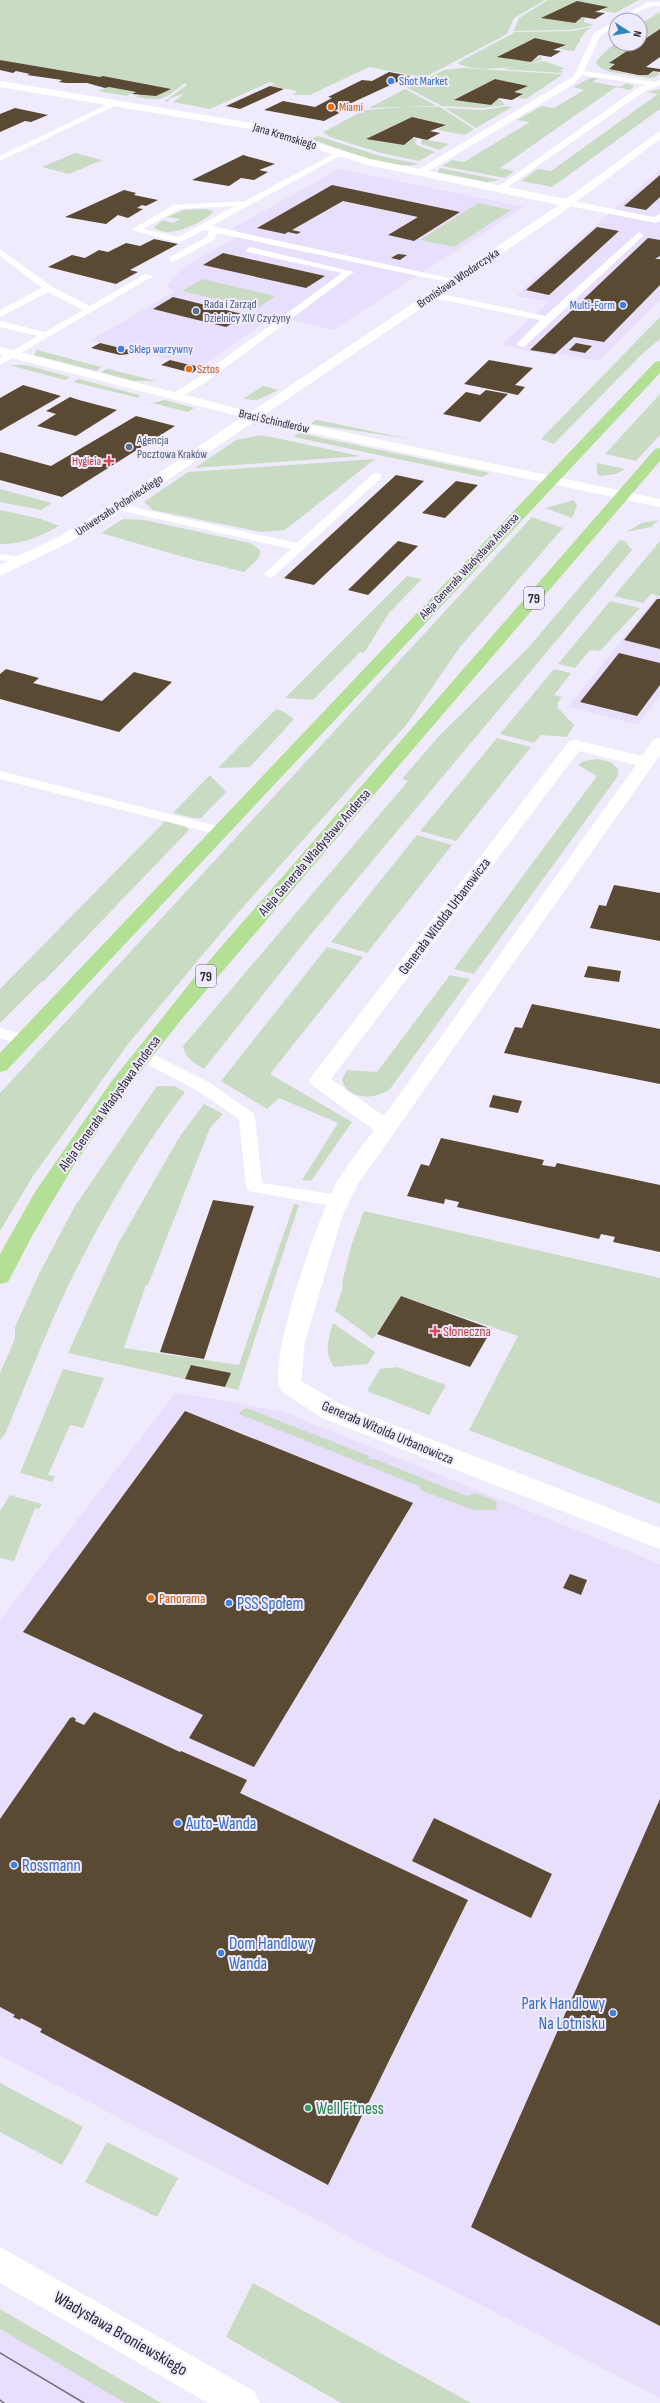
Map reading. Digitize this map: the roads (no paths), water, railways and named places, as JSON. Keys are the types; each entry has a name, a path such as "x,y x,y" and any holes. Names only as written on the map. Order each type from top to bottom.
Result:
{"main road":[{"name":"Aleja Generała Władysława Andersa","path":"0,1065 660,365"},
{"name":"Aleja Generała Władysława Andersa","path":"0,1276 48,1188 142,1054 201,982 660,452"}],"street":[{"name":"Jana Kremskiego","path":"0,84 252,126 360,160 567,203"},
{"name":"Bronisława Włodarczyka","path":"252,416 453,282 567,203 660,134"},
{"name":"Braci Schindlerów","path":"6,352 174,397 252,416 660,503"},
{"name":"Uniwersału Połanieckiego","path":"0,571 71,536 118,507 252,416"},
{"name":"Generała Witolda Urbanowicza","path":"660,743 348,1182 338,1201 325,1234 292,1342 290,1385 331,1411 660,1539"},
{"name":"Generała Witolda Urbanowicza","path":"385,1128 319,1080 575,745 646,762"},
{"name":"Władysława Broniewskiego","path":"0,2264 242,2403"}],"lane":[{"path":"634,12 650,3 660,4"},
{"path":"419,173 569,83 579,72 597,35 608,27"},
{"path":"579,72 658,83"},
{"path":"499,189 642,89 658,83"},
{"path":"0,159 117,103"},
{"path":"245,203 177,207 135,230 179,240 339,153"},
{"path":"567,203 658,218"},
{"path":"647,228 658,218"},
{"path":"204,227 453,282"},
{"path":"173,259 211,238 214,229"},
{"path":"520,345 639,235"},
{"path":"174,397 202,380 349,272 250,250"},
{"path":"0,252 48,288 90,310"},
{"path":"0,362 6,352 45,336 148,276"},
{"path":"0,314 48,288"},
{"path":"433,295 547,319"},
{"path":"0,324 45,336"},
{"path":"270,574 377,476"},
{"path":"118,507 299,547"},
{"path":"0,557 22,560"},
{"path":"0,775 220,831"},
{"path":"0,1033 23,1040"},
{"path":"142,1054 204,1087 247,1117 254,1187 338,1201"}],"tram line":[{"path":"0,2353 84,2403"},
{"path":"0,2400 4,2403"}],"place":[{"name":"Shot Market","path":"391,81"},
{"name":"Miami","path":"331,107"},
{"name":"Multi-Form","path":"623,305"},
{"name":"Rada i Zarząd Dzielnicy XIV Czyżyny","path":"196,311"},
{"name":"Sklep warzywny","path":"121,349"},
{"name":"Sztos","path":"189,369"},
{"name":"Agencja Pocztowa Kraków","path":"129,447"},
{"name":"Hygieia","path":"109,461"},
{"name":"Słoneczna","path":"435,1331"},
{"name":"Panorama","path":"151,1598"},
{"name":"PSS Społem","path":"229,1603"},
{"name":"Auto-Wanda","path":"178,1823"},
{"name":"Rossmann","path":"14,1865"},
{"name":"Dom Handlowy Wanda","path":"221,1953"},
{"name":"Park Handlowy Na Lotnisku","path":"613,2013"},
{"name":"Well Fitness","path":"308,2108"}]}
